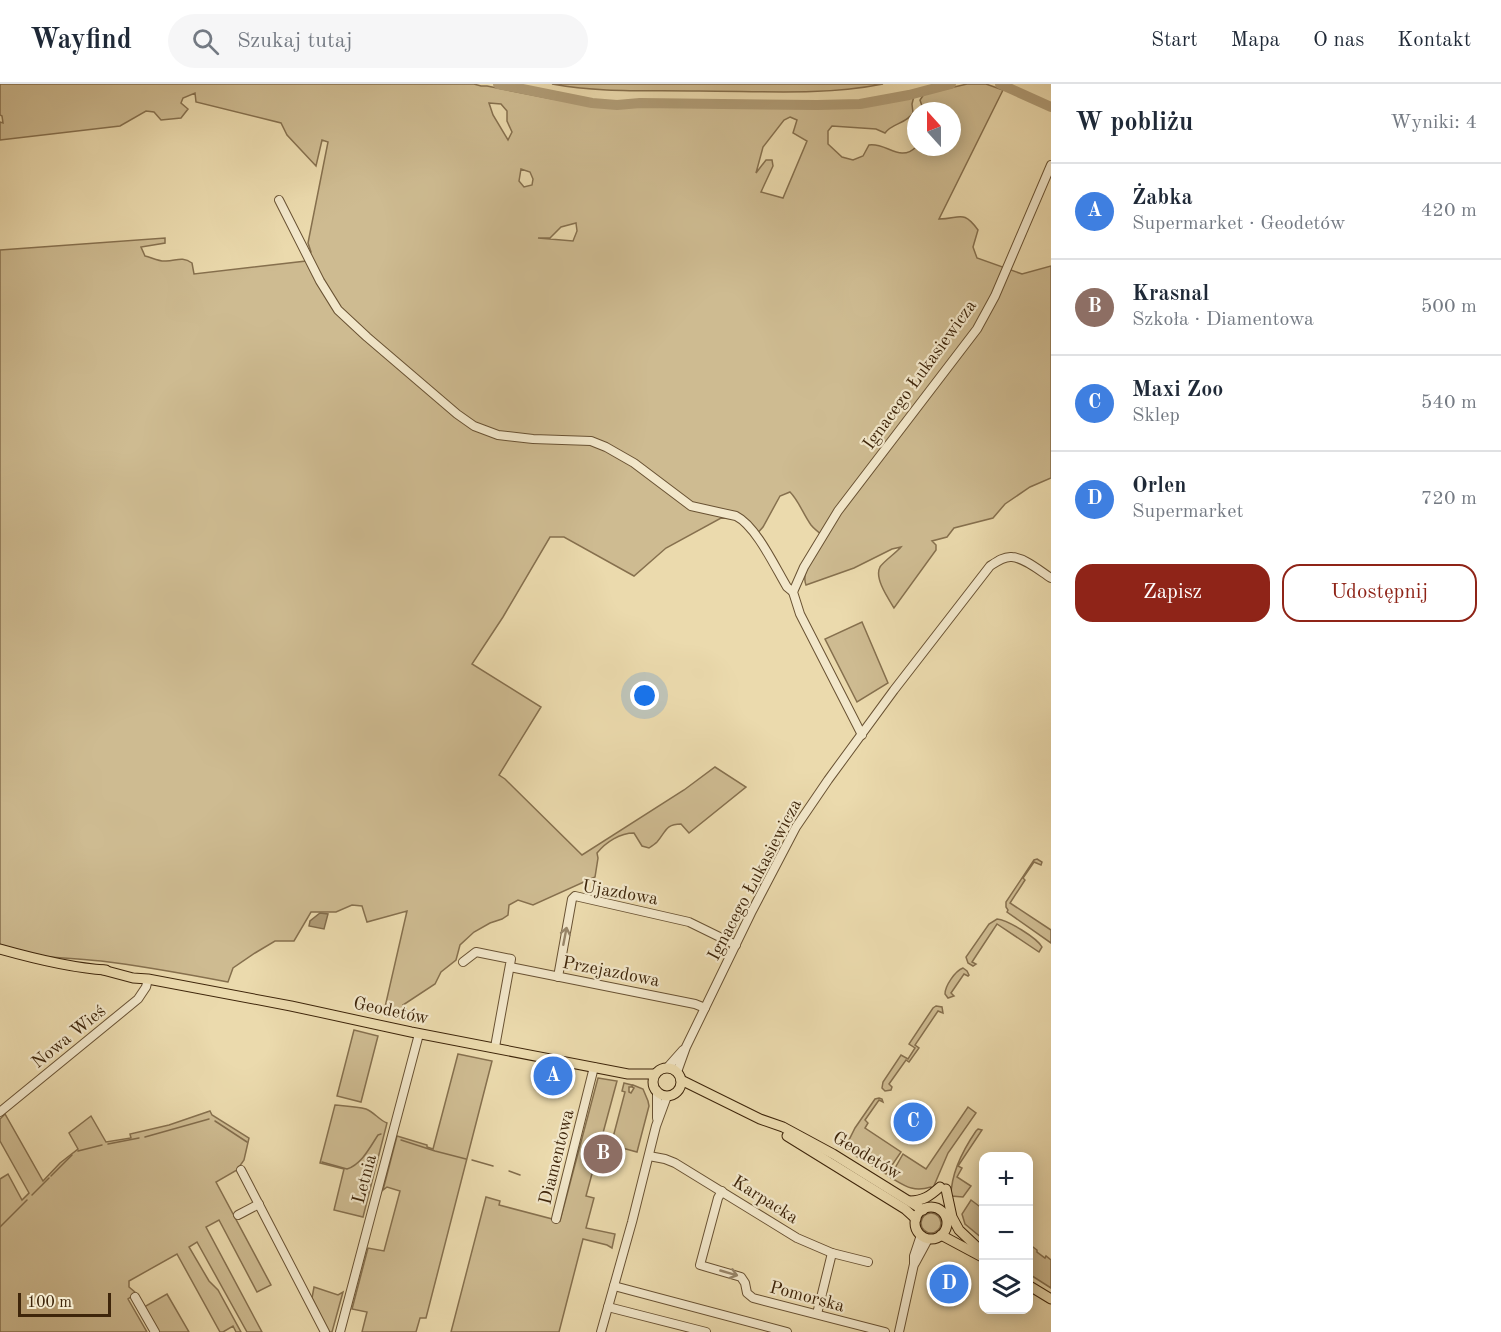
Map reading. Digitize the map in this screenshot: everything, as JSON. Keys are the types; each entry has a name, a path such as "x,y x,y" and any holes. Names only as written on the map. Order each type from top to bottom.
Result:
{"main road":[{"name":"Geodetów","path":"0,948 133,978 291,1006 419,1034 628,1074 655,1074"},
{"path":"667,1068 674,1070 679,1080 674,1094 667,1096 655,1088 653,1078 660,1069 667,1068"},
{"name":"Geodetów","path":"628,1074 655,1088"},
{"name":"Geodetów","path":"679,1080 759,1119 882,1194 916,1219"},
{"name":"Geodetów","path":"759,1119 783,1127 833,1154 923,1210"},
{"path":"910,1201 925,1199 943,1188 952,1217 960,1230 979,1248"},
{"path":"932,1208 940,1211 946,1220 944,1231 937,1238 925,1237 915,1226 919,1213 923,1210 932,1208"},
{"path":"944,1231 979,1248"},
{"path":"944,1231 979,1255"},
{"path":"1033,1288 1051,1299"}],"street":[{"name":"Ignacego Łukasiewicza","path":"793,592 804,567 838,511 977,329 995,296 1051,165"},
{"path":"279,200 320,281 338,310 457,414 474,426 498,435 591,441 634,463 691,506 736,516 744,521 755,534 787,587 793,592 800,614 862,735"},
{"name":"Ignacego Łukasiewicza","path":"679,1080 686,1047 796,827 894,690 990,566 1000,559 1012,557 1030,564 1051,578"},
{"name":"Ujazdowa","path":"558,977 572,899 575,896 689,922 736,945"},
{"path":"463,962 476,952 512,959 495,1047"},
{"name":"Przejazdowa","path":"510,967 695,1004 705,1008"},
{"name":"Nowa Wieś","path":"0,1112 138,999 148,979"},
{"name":"Letnia","path":"340,1332 419,1034"},
{"name":"Ignacego Łukasiewicza","path":"667,1068 686,1047"},
{"name":"Diamentowa","path":"556,1219 594,1067"},
{"path":"655,1088 656,1126"},
{"path":"601,1332 656,1126 667,1096"},
{"name":"Karpacka","path":"649,1156 675,1163 797,1238 832,1254 868,1262"},
{"path":"241,1170 325,1332"},
{"name":"Pomorska","path":"722,1191 718,1198 700,1265 741,1277 746,1283 747,1293 753,1298 885,1332"},
{"path":"238,1215 259,1204"},
{"path":"899,1332 914,1256 925,1237"},
{"path":"817,1314 832,1254"},
{"path":"614,1286 787,1332"},
{"path":"135,1297 155,1332"},
{"path":"608,1307 706,1332"}],"shaded area":[{"path":"0,84 474,84 553,99 618,108 641,105 855,106 914,96 912,102 907,102 907,119 891,127 885,133 876,129 832,126 828,131 828,144 842,157 853,160 863,156 869,145 881,146 899,153 907,152 907,156 961,156 961,102 921,102 920,100 924,94 967,84 986,84 1003,90 939,219 965,217 973,223 978,230 973,247 977,258 1022,274 1051,266 1051,478 1030,487 1005,504 993,518 954,528 947,537 932,541 936,545 936,550 894,608 882,588 879,572 880,567 901,547 892,549 854,568 806,585 805,573 826,538 811,525 790,492 780,496 763,527 754,537 737,519 721,518 666,548 634,576 564,537 550,537 503,617 472,664 541,707 499,775 582,855 684,790 715,767 746,787 689,833 681,824 672,825 649,848 642,846 634,833 619,836 597,853 595,877 533,905 518,900 509,905 508,915 474,932 460,945 456,960 441,972 435,984 403,1005 416,1021 385,1016 385,1007 407,911 367,922 362,906 352,905 336,912 311,912 294,941 275,941 255,953 233,968 228,982 133,965 37,956 0,949 0,250 165,238 165,243 141,247 145,256 163,261 182,259 188,261 192,263 194,274 306,261 311,252 308,243 328,142 322,140 316,166 287,135 281,123 196,102 195,93 183,98 181,103 188,109 181,118 161,120 154,112 146,111 120,126 0,140 2,116 0,115","holes":["489,103 501,104 507,111 507,121 512,132 508,140 493,115","790,117 797,120 793,133 807,141 783,198 761,192 773,166 772,160 766,160 756,173 763,147 784,120","521,169 530,172 533,179 532,185 524,187 519,181","576,223 577,231 573,241 538,238 550,238 561,227"]},
{"path":"552,84 883,84 838,90 791,92 607,90"},
{"path":"862,622 888,683 857,702 825,639"},
{"path":"1034,860 1042,862 1041,865 1034,862 1010,903 1051,930 1051,943 1007,912 1006,907 1006,902"},
{"path":"320,913 328,914 324,929 309,926 310,921"},
{"path":"997,919 1028,934 1042,947 1039,952 997,924 972,962 976,964 973,966 968,963 966,957 989,924"},
{"path":"963,968 969,975 964,974 951,993 954,996 948,998 945,991 949,983 954,975"},
{"path":"936,1006 942,1007 943,1013 938,1011 915,1045 919,1048 909,1062 906,1060 889,1084 892,1087 891,1090 885,1091 882,1088 883,1082 901,1055 908,1059 915,1048 909,1044"},
{"path":"354,1030 378,1036 361,1102 337,1096"},
{"path":"458,1054 492,1061 426,1318 420,1318 416,1332 362,1332 367,1312 352,1309 368,1248 384,1251 400,1191 387,1187 383,1190 397,1136 433,1149"},
{"path":"598,1078 617,1081 586,1196 594,1198 586,1228 615,1234 612,1248 583,1239 559,1332 451,1332 486,1197 500,1201 499,1205 560,1221"},
{"path":"624,1083 632,1085 629,1087 631,1093 633,1085 643,1089 649,1106 637,1152 611,1145 625,1092 622,1091"},
{"path":"879,1098 883,1102 879,1100 865,1120 868,1123 865,1128 901,1152 886,1174 854,1155 847,1144 875,1099"},
{"path":"335,1105 366,1109 387,1123 363,1217 334,1210 344,1169 320,1163"},
{"path":"968,1107 976,1113 948,1153 933,1188 913,1189 888,1176 903,1154 926,1169"},
{"path":"210,1111 212,1115 249,1138 244,1160 237,1170 216,1182 271,1285 257,1292 219,1220 206,1227 262,1332 247,1332 197,1242 189,1247 209,1281 218,1290 241,1332 236,1332 233,1326 220,1332 177,1254 129,1281 129,1287 136,1293 128,1299 147,1332 0,1332 0,1179 8,1174 22,1200 29,1193 0,1141 0,1119 5,1114 43,1181 60,1163 78,1149 69,1133 91,1116 106,1142 131,1138 130,1134 169,1125"},
{"path":"978,1129 982,1130 958,1166 962,1168 957,1177 971,1186 963,1197 951,1196 953,1179 959,1162"},
{"path":"971,1200 979,1206 979,1236 965,1224 962,1214"},
{"path":"931,1213 938,1216 941,1223 938,1230 931,1233 924,1230 921,1223 924,1216"},
{"path":"1033,1247 1045,1258 1046,1256 1051,1260 1051,1288 1033,1277"},
{"path":"314,1287 338,1295 343,1292 332,1332 329,1332 312,1298"},
{"path":"167,1294 189,1332 158,1332 144,1307"}],"waterway":[{"path":"498,84 592,103 617,105 640,103 860,104 951,84"},
{"path":"1000,84 1051,107"},
{"path":"145,1137 209,1119"},
{"path":"215,1121 247,1142"},
{"path":"322,1162 347,1169 352,1167 381,1134"},
{"path":"108,1144 139,1138"},
{"path":"401,1140 466,1159"},
{"path":"78,1151 102,1145"},
{"path":"51,1176 72,1155"},
{"path":"472,1160 493,1166"},
{"path":"509,1171 520,1175"},
{"path":"32,1195 49,1178"},
{"path":"0,1227 27,1200"}],"place":[{"name":"Żabka","path":"553,1076"},
{"name":"Maxi Zoo","path":"913,1122"},
{"name":"Krasnal","path":"603,1154"},
{"name":"Orlen","path":"949,1284"}]}
